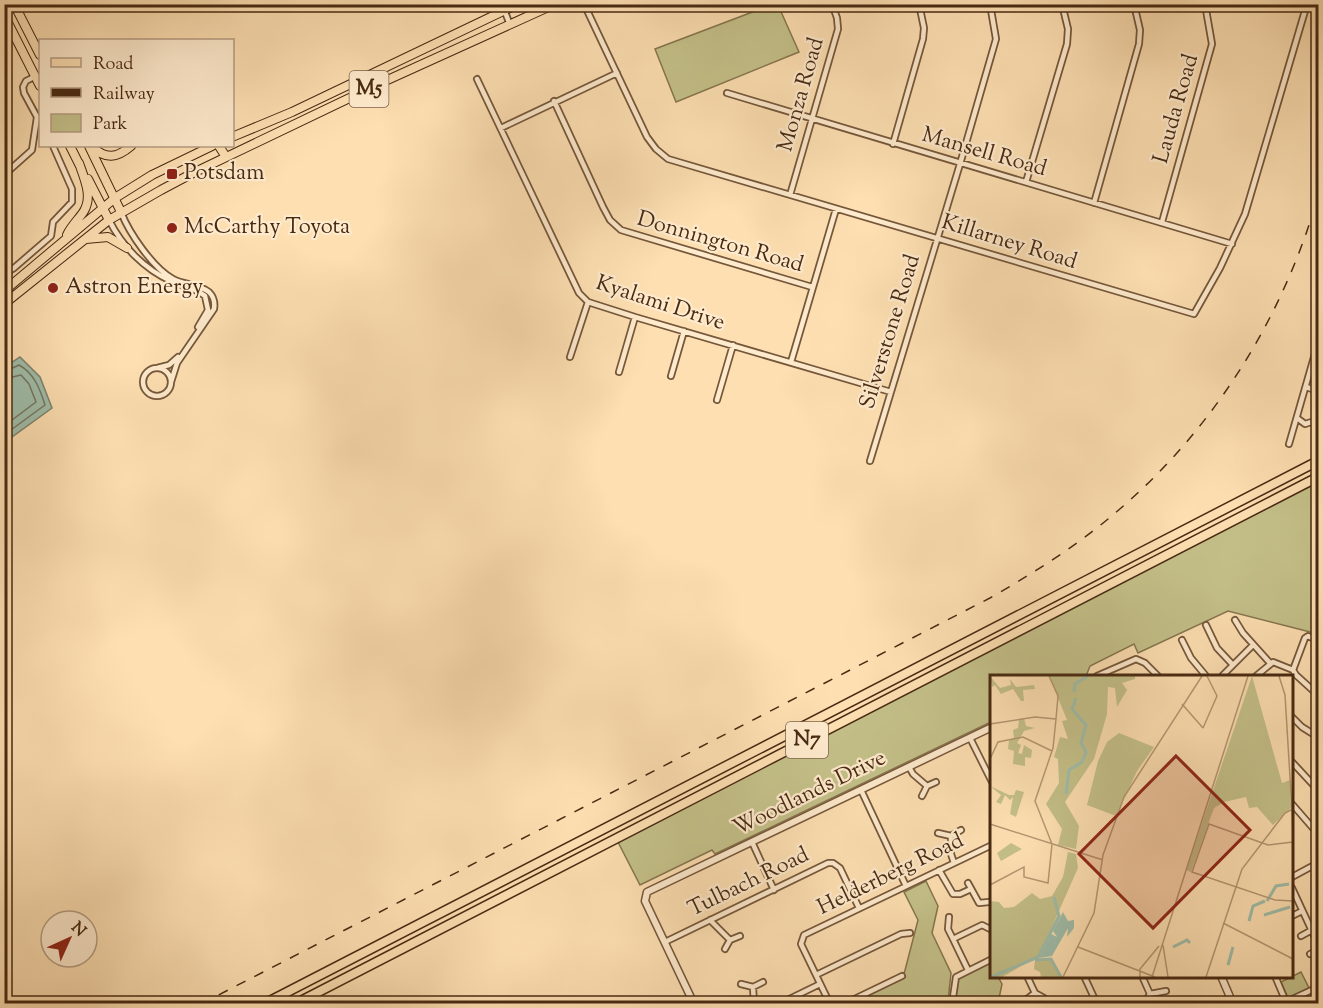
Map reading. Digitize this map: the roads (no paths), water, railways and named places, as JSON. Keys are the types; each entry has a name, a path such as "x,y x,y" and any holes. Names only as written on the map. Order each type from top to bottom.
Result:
{"highway":[{"name":"N7","path":"264,1004 1318,460"},
{"name":"N7","path":"295,1004 1318,477"}],"main road":[{"path":"14,4 39,53"},
{"name":"M5","path":"4,304 121,212 223,158 555,4"},
{"name":"M5","path":"234,136 292,112 503,8 515,5"},
{"path":"4,15 39,84"},
{"path":"71,147 109,220"},
{"path":"90,147 100,154 110,157 120,154 130,147"},
{"path":"90,147 121,212"},
{"path":"4,291 102,207 152,175 210,147"},
{"path":"213,147 223,158"},
{"path":"219,147 223,158"},
{"path":"65,240 88,201 79,163"},
{"path":"84,239 108,237 127,248"}],"street":[{"name":"Killarney Road","path":"584,4 647,137 668,159 1194,314 1232,244 1251,197 1307,4"},
{"name":"Monza Road","path":"790,195 838,30 832,4"},
{"path":"893,144 923,39 924,28 919,4"},
{"name":"Silverstone Road","path":"870,461 996,39 990,4"},
{"path":"1026,182 1067,44 1068,29 1062,4"},
{"path":"1094,203 1139,44 1140,30 1134,4"},
{"name":"Lauda Road","path":"1162,222 1212,44 1205,4"},
{"path":"503,8 510,25"},
{"path":"501,128 617,73"},
{"path":"4,176 31,152 37,139 37,117 22,87 26,81 36,76"},
{"name":"Kyalami Drive","path":"477,78 579,293 588,302 891,392"},
{"name":"Mansell Road","path":"727,93 811,120 1232,244"},
{"name":"Donnington Road","path":"554,101 603,207 610,220 621,230 812,287"},
{"path":"4,274 51,236 54,220 68,208 74,195 54,147"},
{"path":"792,362 836,209"},
{"path":"109,220 127,248 160,276 195,290 206,299 208,306 205,315 177,358 169,365 149,370 144,378 143,387 147,392 152,396 163,395 169,390 177,363 214,309 212,296 201,288 174,279 162,270 136,242 121,212"},
{"path":"206,299 212,296"},
{"path":"570,357 588,302"},
{"path":"619,372 635,317"},
{"path":"671,376 684,331"},
{"path":"1289,444 1318,343"},
{"path":"717,400 733,345"},
{"path":"158,368 167,372 171,382"},
{"path":"1306,387 1318,391"},
{"path":"1297,418 1305,424 1318,420"},
{"path":"1235,620 1253,645 1270,663 1293,671 1317,693"},
{"path":"1206,625 1217,648 1233,665"},
{"path":"1293,671 1305,638 1308,636 1318,641"},
{"path":"1182,640 1191,658 1205,675"},
{"path":"1223,675 1253,645"},
{"path":"1099,675 1132,660 1140,660 1157,675"},
{"path":"1257,675 1270,663"},
{"path":"1317,693 1318,683"},
{"path":"1293,718 1318,737"},
{"name":"Woodlands Drive","path":"665,942 645,901 645,895 651,890 990,728"},
{"path":"970,738 990,779"},
{"path":"1293,763 1318,790"},
{"path":"909,767 913,774 927,786"},
{"path":"922,796 927,786 936,782"},
{"path":"861,790 906,886"},
{"path":"1293,805 1318,834"},
{"path":"938,833 951,836 961,830"},
{"path":"951,836 951,854 954,863"},
{"path":"752,842 774,890"},
{"name":"Helderberg Road","path":"816,975 801,944 805,934 990,846"},
{"name":"Tulbach Road","path":"665,942 828,863 833,863 840,868 859,908"},
{"path":"1293,876 1318,863"},
{"path":"939,870 953,894 960,894 970,886 979,903 989,902"},
{"path":"1293,893 1315,931 1318,944"},
{"path":"1293,915 1302,910"},
{"path":"950,917 948,929 968,970"},
{"path":"711,920 730,939"},
{"path":"953,939 982,925 990,929"},
{"path":"1301,936 1315,931"},
{"path":"830,1004 816,975 901,934 910,933"},
{"path":"730,939 740,936"},
{"path":"726,949 730,939"},
{"path":"665,942 694,1004"},
{"path":"1310,954 1318,950"},
{"path":"952,1004 956,978 990,960"},
{"path":"844,1004 902,976"},
{"path":"1028,978 1035,993 1044,998"},
{"path":"1085,978 1096,1004"},
{"path":"1143,978 1150,994"},
{"path":"1222,978 1233,1004"},
{"path":"1276,978 1284,1003 1318,987"},
{"path":"741,984 753,987 763,982"},
{"path":"779,1004 820,984"},
{"path":"753,987 754,1004"},
{"path":"1144,1004 1150,994 1166,991"},
{"path":"1023,1002 1035,993"}],"water":[{"path":"20,357 40,377 52,408 5,442 5,367"}],"railway":[{"path":"201,1004 990,598 1074,545 1106,521 1155,476 1216,405 1266,325 1304,240 1318,196"}],"place":[{"name":"Potsdam","path":"172,174"},
{"name":"McCarthy Toyota","path":"172,228"},
{"name":"Astron Energy","path":"53,288"}]}
